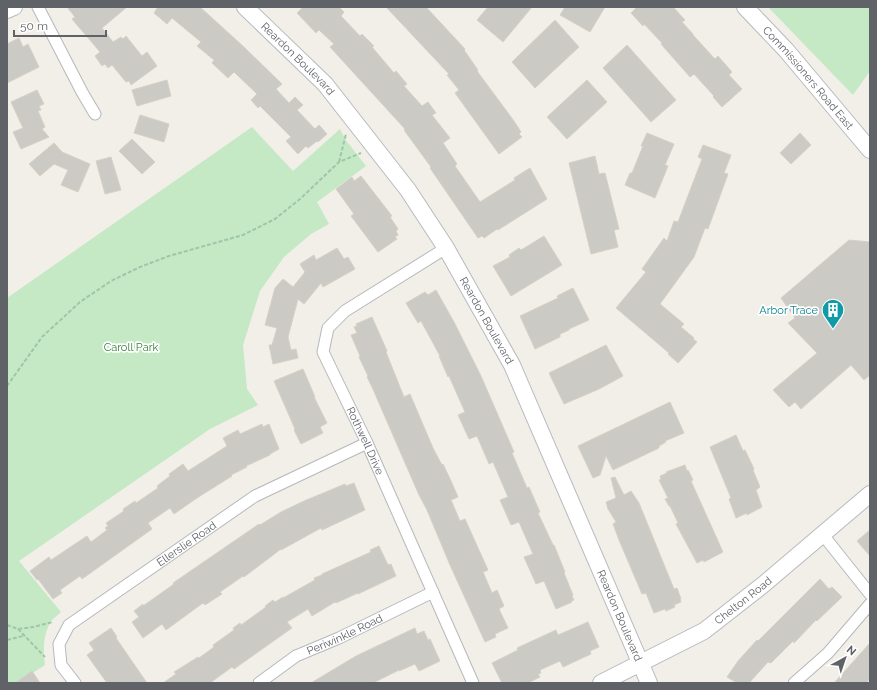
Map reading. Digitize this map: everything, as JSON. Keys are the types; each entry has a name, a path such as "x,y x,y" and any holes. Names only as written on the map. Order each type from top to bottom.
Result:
{"street":[{"path":"7,10 14,7"},
{"path":"38,7 95,114"},
{"name":"Reardon Boulevard","path":"245,7 325,84 408,190 446,248 512,365 649,683"},
{"name":"Commissioners Road East","path":"745,7 786,50 870,150"},
{"name":"Rothwell Drive","path":"446,248 345,311 328,328 323,352 367,443 473,683"},
{"name":"Ellerslie Road","path":"75,683 61,664 59,644 69,625 255,496 367,443"},
{"name":"Chelton Road","path":"601,683 704,631 764,584 870,494"},
{"path":"823,535 870,594"},
{"name":"Periwinkle Road","path":"260,683 296,656 339,638 433,592"},
{"path":"794,683 828,653 870,604"}],"path":[{"path":"339,162 346,132"},
{"path":"7,386 42,337 80,302 111,281 140,267 169,256 243,235 275,219 300,199 339,162 360,153"},
{"path":"7,625 18,629 53,622"},
{"path":"18,629 45,657"},
{"path":"7,640 24,636"}],"green space":[{"path":"768,7 870,7 870,71 853,95"},
{"name":"Caroll Park","path":"252,127 293,171 340,129 345,139 366,166 317,202 329,224 311,234 284,257 260,291 243,345 247,389 258,405 210,429 19,561 61,612 51,622 46,633 44,649 45,665 17,683 7,683 7,298"}],"building":[{"path":"67,7 127,7 102,28 113,42 121,37 123,39 126,36 142,56 147,52 157,66 131,85 129,81 126,82 112,65 108,68 105,64 102,66 95,56 100,52 72,19 75,17"},
{"path":"158,7 200,7 282,84 276,89 289,103 295,97 303,105 297,110 315,129 319,125 327,134 308,148 306,146 298,154 286,141 291,137 260,106 258,108 251,100 257,94 234,72 228,78 212,63 214,60 197,46 201,42 172,18 167,24 154,13"},
{"path":"303,7 339,7 344,12 341,16 360,36 362,34 374,46 372,47 394,73 396,71 407,84 404,86 422,106 428,102 436,113 432,115 450,138 443,143 457,164 455,166 480,202 515,180 514,178 530,168 547,199 484,238 482,236 478,238 430,168 431,167 404,130 405,129 330,47 334,44 319,30 316,33 297,13"},
{"path":"386,7 426,7 465,49 464,50 478,70 477,71 514,121 521,132 519,134 522,137 499,154 455,93 459,90 447,75 449,74"},
{"path":"488,7 532,7 503,42 477,20"},
{"path":"565,7 605,7 590,32 560,15"},
{"path":"637,7 673,7 685,20 682,22 693,35 715,59 718,56 732,72 729,75 742,89 722,107 694,74 690,77 661,44 662,43 631,13"},
{"path":"555,20 579,47 535,88 512,62"},
{"path":"19,38 23,47 28,44 39,67 7,83 7,44"},
{"path":"627,45 676,100 651,122 603,68"},
{"path":"167,80 171,96 137,106 132,90"},
{"path":"587,80 607,102 567,139 547,117"},
{"path":"37,90 44,104 39,106 41,110 38,111 45,127 42,129 49,137 21,149 13,132 23,128 11,102"},
{"path":"140,115 169,124 164,142 134,133"},
{"path":"647,133 674,144 665,165 668,166 655,198 625,185 630,173 632,173"},
{"path":"800,133 811,145 791,164 780,153"},
{"path":"132,139 155,162 142,174 119,151"},
{"path":"54,143 62,152 90,164 78,192 61,185 68,170 54,164 40,176 29,164"},
{"path":"703,145 731,155 724,173 728,174 708,229 705,228 694,257 660,304 684,324 681,327 697,342 678,363 668,354 669,353 616,308 646,272 642,269 664,238 667,241 674,221 678,222 702,159 698,157"},
{"path":"595,156 599,174 605,173 619,229 614,230 618,247 591,254 569,163"},
{"path":"111,157 121,190 105,194 96,161"},
{"path":"361,176 392,216 390,217 398,229 396,231 398,235 395,237 397,239 378,252 351,216 354,214 336,189 352,177 354,181"},
{"path":"544,236 562,265 511,296 493,266 510,257 509,255 519,248 521,250"},
{"name":"Arbor Trace","path":"849,240 870,242 870,375 864,380 851,365 801,409 795,402 789,407 773,390 817,353 788,323 795,318 781,298"},
{"path":"337,248 344,259 348,257 355,269 323,287 321,283 304,304 298,299 288,337 291,350 296,349 298,358 273,364 269,345 272,345 277,328 265,325 275,288 283,279 293,287 305,272 300,264 314,255 316,260"},
{"path":"573,288 589,320 569,329 560,334 560,337 535,349 520,316 558,298 557,296"},
{"path":"436,290 481,376 514,452 512,453 527,488 529,487 540,512 538,513 554,545 565,572 564,573 574,600 556,609 544,581 536,584 524,557 533,554 519,522 511,525 500,500 508,497 493,462 489,464 477,436 469,439 458,415 465,412 449,376 448,377 440,356 421,321 418,323 406,303 425,292 428,295"},
{"path":"372,317 387,351 386,352 404,397 410,394 433,448 442,465 443,464 458,497 451,500 460,521 465,519 488,570 483,572 492,593 497,590 504,606 499,609 508,628 495,634 496,637 485,642 367,377 368,376 351,335 357,333 354,327 357,326 356,324"},
{"path":"606,345 623,376 599,389 564,404 549,373"},
{"path":"303,369 314,397 327,423 320,427 323,433 301,444 274,381"},
{"path":"670,402 684,433 665,441 666,442 659,446 659,448 613,470 606,456 600,475 593,478 578,446"},
{"path":"262,424 263,427 269,424 279,449 231,475 232,476 174,514 170,508 148,523 152,529 82,579 80,576 60,590 62,593 53,599 30,571 49,557 51,560 87,536 91,542 107,530 105,528 108,526 106,523 124,511 123,509 135,501 136,503 158,488 157,486 170,476 169,474 183,464 188,471 227,446 223,438 238,430 240,434"},
{"path":"736,435 743,451 745,450 754,469 753,470 760,487 756,490 762,507 747,515 747,513 736,518 729,499 731,498 710,447"},
{"path":"685,465 693,480 691,481 723,552 704,562 703,560 697,563 676,524 678,523 665,499 668,498 659,480 661,479 660,476 667,473 666,472"},
{"path":"615,477 624,495 631,491 639,503 674,589 677,588 681,602 674,605 675,607 666,611 665,609 654,613 646,593 642,594 619,540 613,524 616,522 608,509 606,502 616,498 611,478"},
{"path":"354,483 365,510 322,530 321,528 281,549 244,577 243,576 220,592 222,594 205,605 203,603 166,630 162,624 143,638 132,622 139,617 134,611 143,604 143,606 174,584 173,583 259,524 260,525 281,512 304,501 345,484 346,486"},
{"path":"870,530 870,556 857,541"},
{"path":"379,546 388,565 391,564 396,576 358,594 336,603 335,602 312,616 308,609 287,622 292,628 234,669 232,667 210,683 163,683 176,674 174,672 198,657 199,658 214,647 213,645 234,630 233,628 240,623 241,625 266,607 265,606 273,600 275,602 283,598 315,580 314,578 371,552 370,550"},
{"path":"820,579 829,589 832,587 842,597 817,621 816,620 794,643 793,641 771,663 768,662 749,683 737,683 727,677 738,661 757,640 758,641"},
{"path":"588,622 599,647 590,651 591,654 563,667 560,661 540,670 541,673 538,674 540,677 528,683 502,683 492,663 518,650 517,648 556,630 558,635"},
{"path":"111,628 117,637 116,638 147,683 107,683 87,655 94,650 89,643"},
{"path":"415,628 417,634 424,631 428,640 430,639 440,661 419,671 415,664 373,683 311,683 356,656"},
{"path":"870,643 870,679 866,683 834,683"},
{"path":"32,671 40,683 15,683"}],"place":[{"name":"Arbor Trace","path":"833,330"}]}
